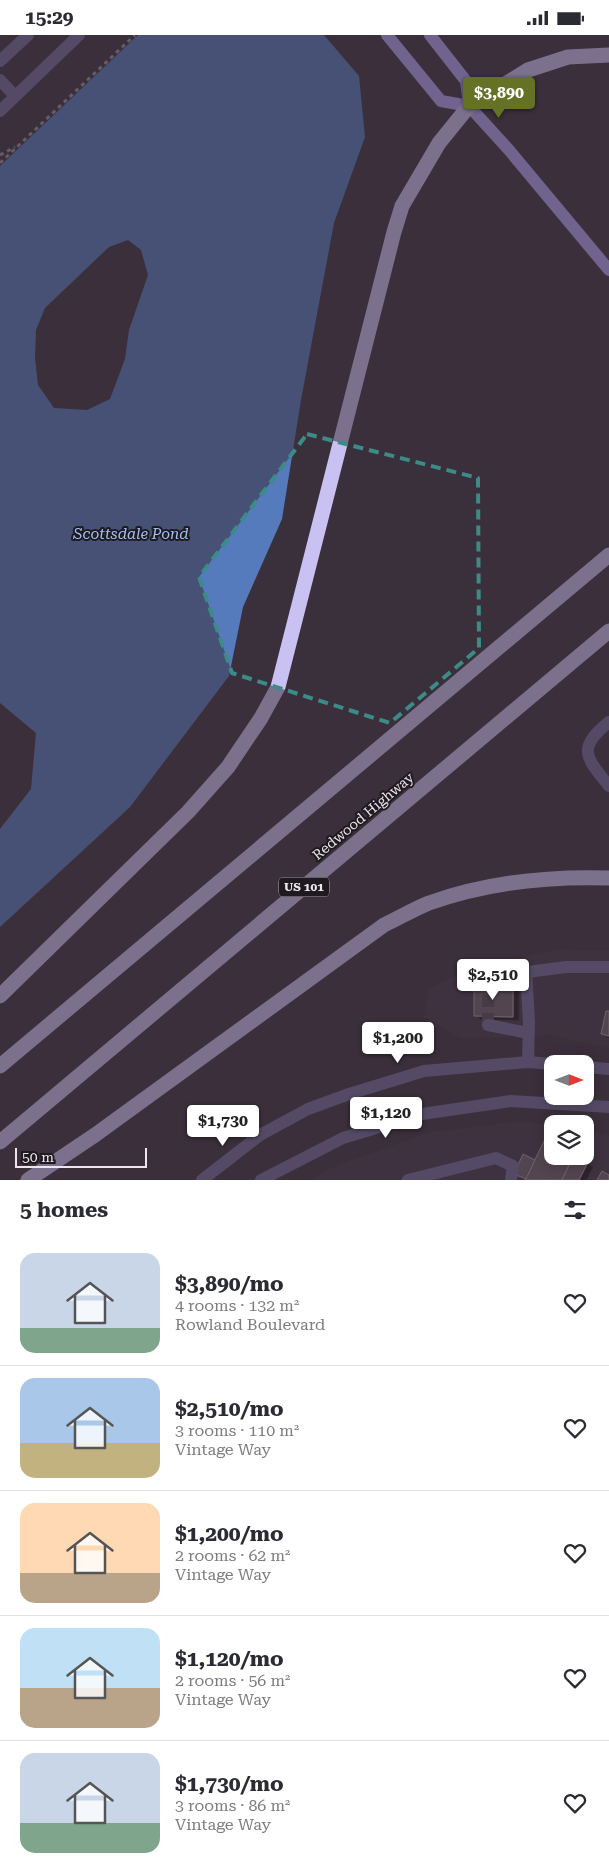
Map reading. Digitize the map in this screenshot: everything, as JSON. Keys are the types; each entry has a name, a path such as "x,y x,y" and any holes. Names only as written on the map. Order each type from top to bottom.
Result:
{"highway":[{"path":"0,996 188,811 228,767 261,719 278,687 394,232 402,206 440,143 469,106 528,70 568,57 609,55"},
{"path":"0,1066 609,555"},
{"name":"Redwood Highway","path":"0,1142 609,631"},
{"path":"28,1180 95,1135 384,925 428,904 486,887 529,879 609,878"}],"main road":[{"path":"387,35 441,101 469,106"},
{"path":"430,35 466,81 469,106 509,150 609,270"}],"street":[{"path":"0,61 28,35"},
{"path":"0,111 79,35"},
{"path":"0,80 15,96"},
{"path":"609,722 595,734 588,747 588,759 609,786"},
{"path":"488,977 566,967 609,967"},
{"path":"526,972 528,1062"},
{"path":"488,1025 528,1033"},
{"path":"202,1180 260,1135 308,1109 349,1094 424,1071 528,1062 544,1063"},
{"path":"594,1068 609,1069"},
{"path":"262,1180 343,1138 422,1114 511,1101 609,1107"},
{"path":"408,1180 496,1158 513,1166 511,1180"}],"path":[{"path":"0,163 134,35"},
{"path":"0,155 18,145"}],"highlighted area":[{"path":"307,434 478,478 479,648 390,723 232,673 199,577"}],"shaded area":[{"path":"556,950 609,951 609,1048 553,1035 461,1038 424,1016 429,989 465,971"},
{"path":"519,1122 544,1124 544,1165 594,1165 594,1131 609,1136 609,1180 312,1180 331,1168 428,1133"}],"water":[{"name":"Scottsdale Pond","path":"138,35 324,35 359,76 365,137 334,223 301,400 282,519 243,607 229,676 130,807 0,927 0,829 31,789 36,733 0,703 0,166","holes":["128,240 141,250 148,275 129,330 125,359 110,399 87,410 54,408 38,385 35,358 36,330 45,308 109,247"]}],"building":[{"path":"474,986 513,987 513,1017 474,1016"},
{"path":"606,1011 609,1011 609,1036 601,1034"},
{"path":"544,1141 544,1165 569,1165 562,1180 525,1180"},
{"path":"523,1154 535,1160 526,1179 514,1174"},
{"path":"569,1165 586,1165 579,1180 562,1180"},
{"path":"602,1171 609,1175 609,1180 597,1180"}],"tunnel":[{"path":"488,977 488,1025"}]}
